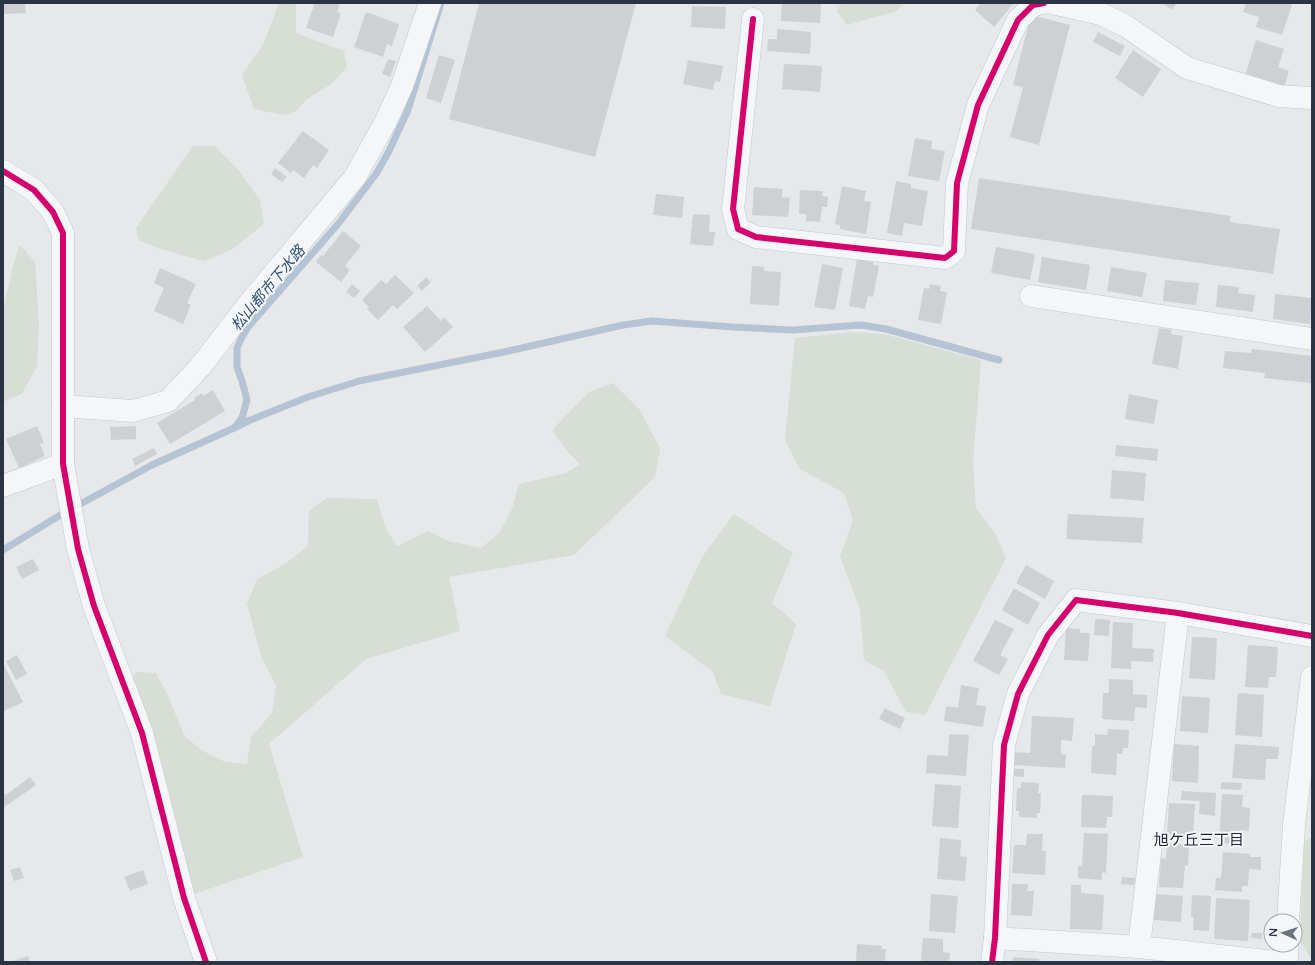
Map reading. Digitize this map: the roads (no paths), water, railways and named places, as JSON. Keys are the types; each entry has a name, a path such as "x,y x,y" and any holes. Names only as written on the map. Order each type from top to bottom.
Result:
{"street":[{"path":"63,406 133,411 168,401 200,367 251,301 355,177 386,121 402,86 430,3"},
{"path":"753,19 733,209 738,229 756,237 946,258 954,250 957,183 978,105 1018,20 1033,5 1044,3"},
{"path":"1052,3 1077,6 1101,14 1126,26 1187,68 1279,96 1312,98"},
{"path":"3,171 34,190 53,212 63,233 63,464 78,549 94,606 142,733 184,898 206,962"},
{"path":"1031,296 1312,339"},
{"path":"3,486 63,464"},
{"path":"992,962 995,938 1004,745 1018,694 1048,635 1076,600 1178,613 1312,636"},
{"path":"1139,947 1178,613"},
{"path":"1289,913 1303,826 1312,677"},
{"path":"995,938 1139,947 1276,962"}],"waterway":[{"name":"松山都市下水路","path":"3,550 62,514 152,465 234,428 242,418 247,400 237,367 237,348 242,337 248,327 338,224 376,174 388,153 408,110 441,3"},
{"path":"234,428 308,397 359,381 504,352 623,325 652,321 793,330 861,325 886,329 999,360"}],"district":[{"name":"旭ケ丘三丁目","path":"1199,840"}]}
